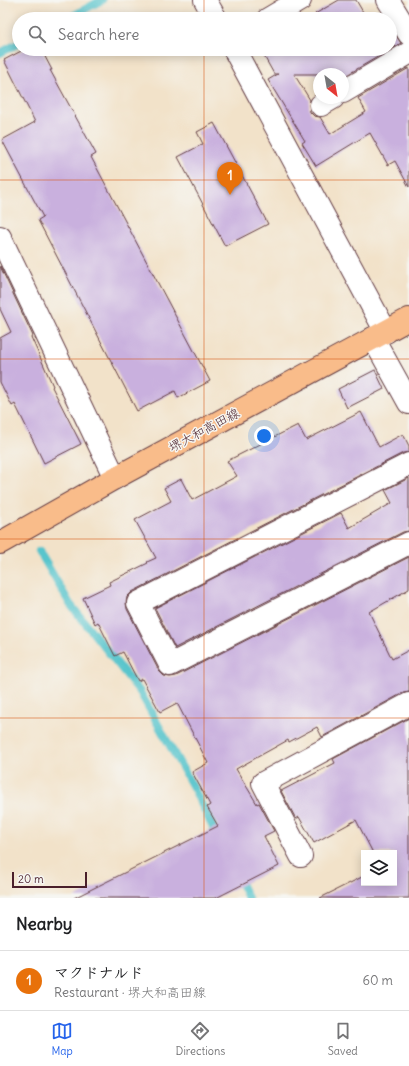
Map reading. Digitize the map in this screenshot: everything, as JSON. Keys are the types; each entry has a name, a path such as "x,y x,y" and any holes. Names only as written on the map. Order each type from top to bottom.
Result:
{"main road":[{"name":"堺大和高田線","path":"0,543 115,478 409,319"}],"street":[{"path":"205,0 212,12"},
{"path":"280,12 300,0"},
{"path":"388,0 395,12"},
{"path":"397,15 409,34"},
{"path":"349,88 409,53"},
{"path":"238,56 380,335 409,403"},
{"path":"0,237 115,478"},
{"path":"409,464 138,603 170,665 409,544"},
{"path":"301,856 263,783 409,704"}],"building":[{"path":"339,0 356,0 363,12 318,12"},
{"path":"397,37 401,43 397,46"},
{"path":"12,56 45,56 52,70 50,70 96,154 91,157 210,381 178,398 175,391 137,411 38,220 43,217 2,140 35,122 4,60"},
{"path":"264,56 379,56 349,74 349,68 313,68 313,74 294,74 310,100 310,112 314,116 320,117 330,134 366,112 358,98 409,68 409,187 395,161 388,165 370,133 316,166 302,143 305,141 268,80 278,74 274,74"},
{"path":"214,123 268,224 225,246 178,157 203,144 197,132"},
{"path":"0,266 33,336 31,337 53,386 52,387 81,444 44,463 15,404 12,406 0,382 0,338 11,332 0,309"},
{"path":"375,370 384,389 347,408 338,389"},
{"path":"361,412 379,447 403,434 409,446 409,452 403,453 132,592 127,597 127,609 159,671 164,676 176,676 409,557 409,589 369,612 392,659 409,650 409,692 403,693 322,737 317,727 289,742 288,740 236,769 257,804 259,803 274,831 264,836 279,866 216,898 74,898 218,826 207,807 210,805 192,772 208,763 177,703 160,712 142,679 138,681 123,652 115,656 98,622 95,624 83,598 110,585 109,582 156,558 135,520 171,501 164,488 181,479 192,500 237,476 227,461 298,425 306,440"},
{"path":"409,478 409,531 403,532 175,648 155,608 341,513 349,528 392,503 385,490"},
{"path":"409,718 409,898 320,898 361,878 361,886 397,886 397,850 371,850 356,820 314,843 299,817 296,819 281,791 335,763 333,759"}],"waterway":[{"path":"80,12 102,0"},
{"path":"0,53 12,47"},
{"path":"39,551 70,604 140,692 195,791 218,838"},
{"path":"237,875 248,898"}],"place":[{"name":"マクドナルド","path":"230,195"}]}
